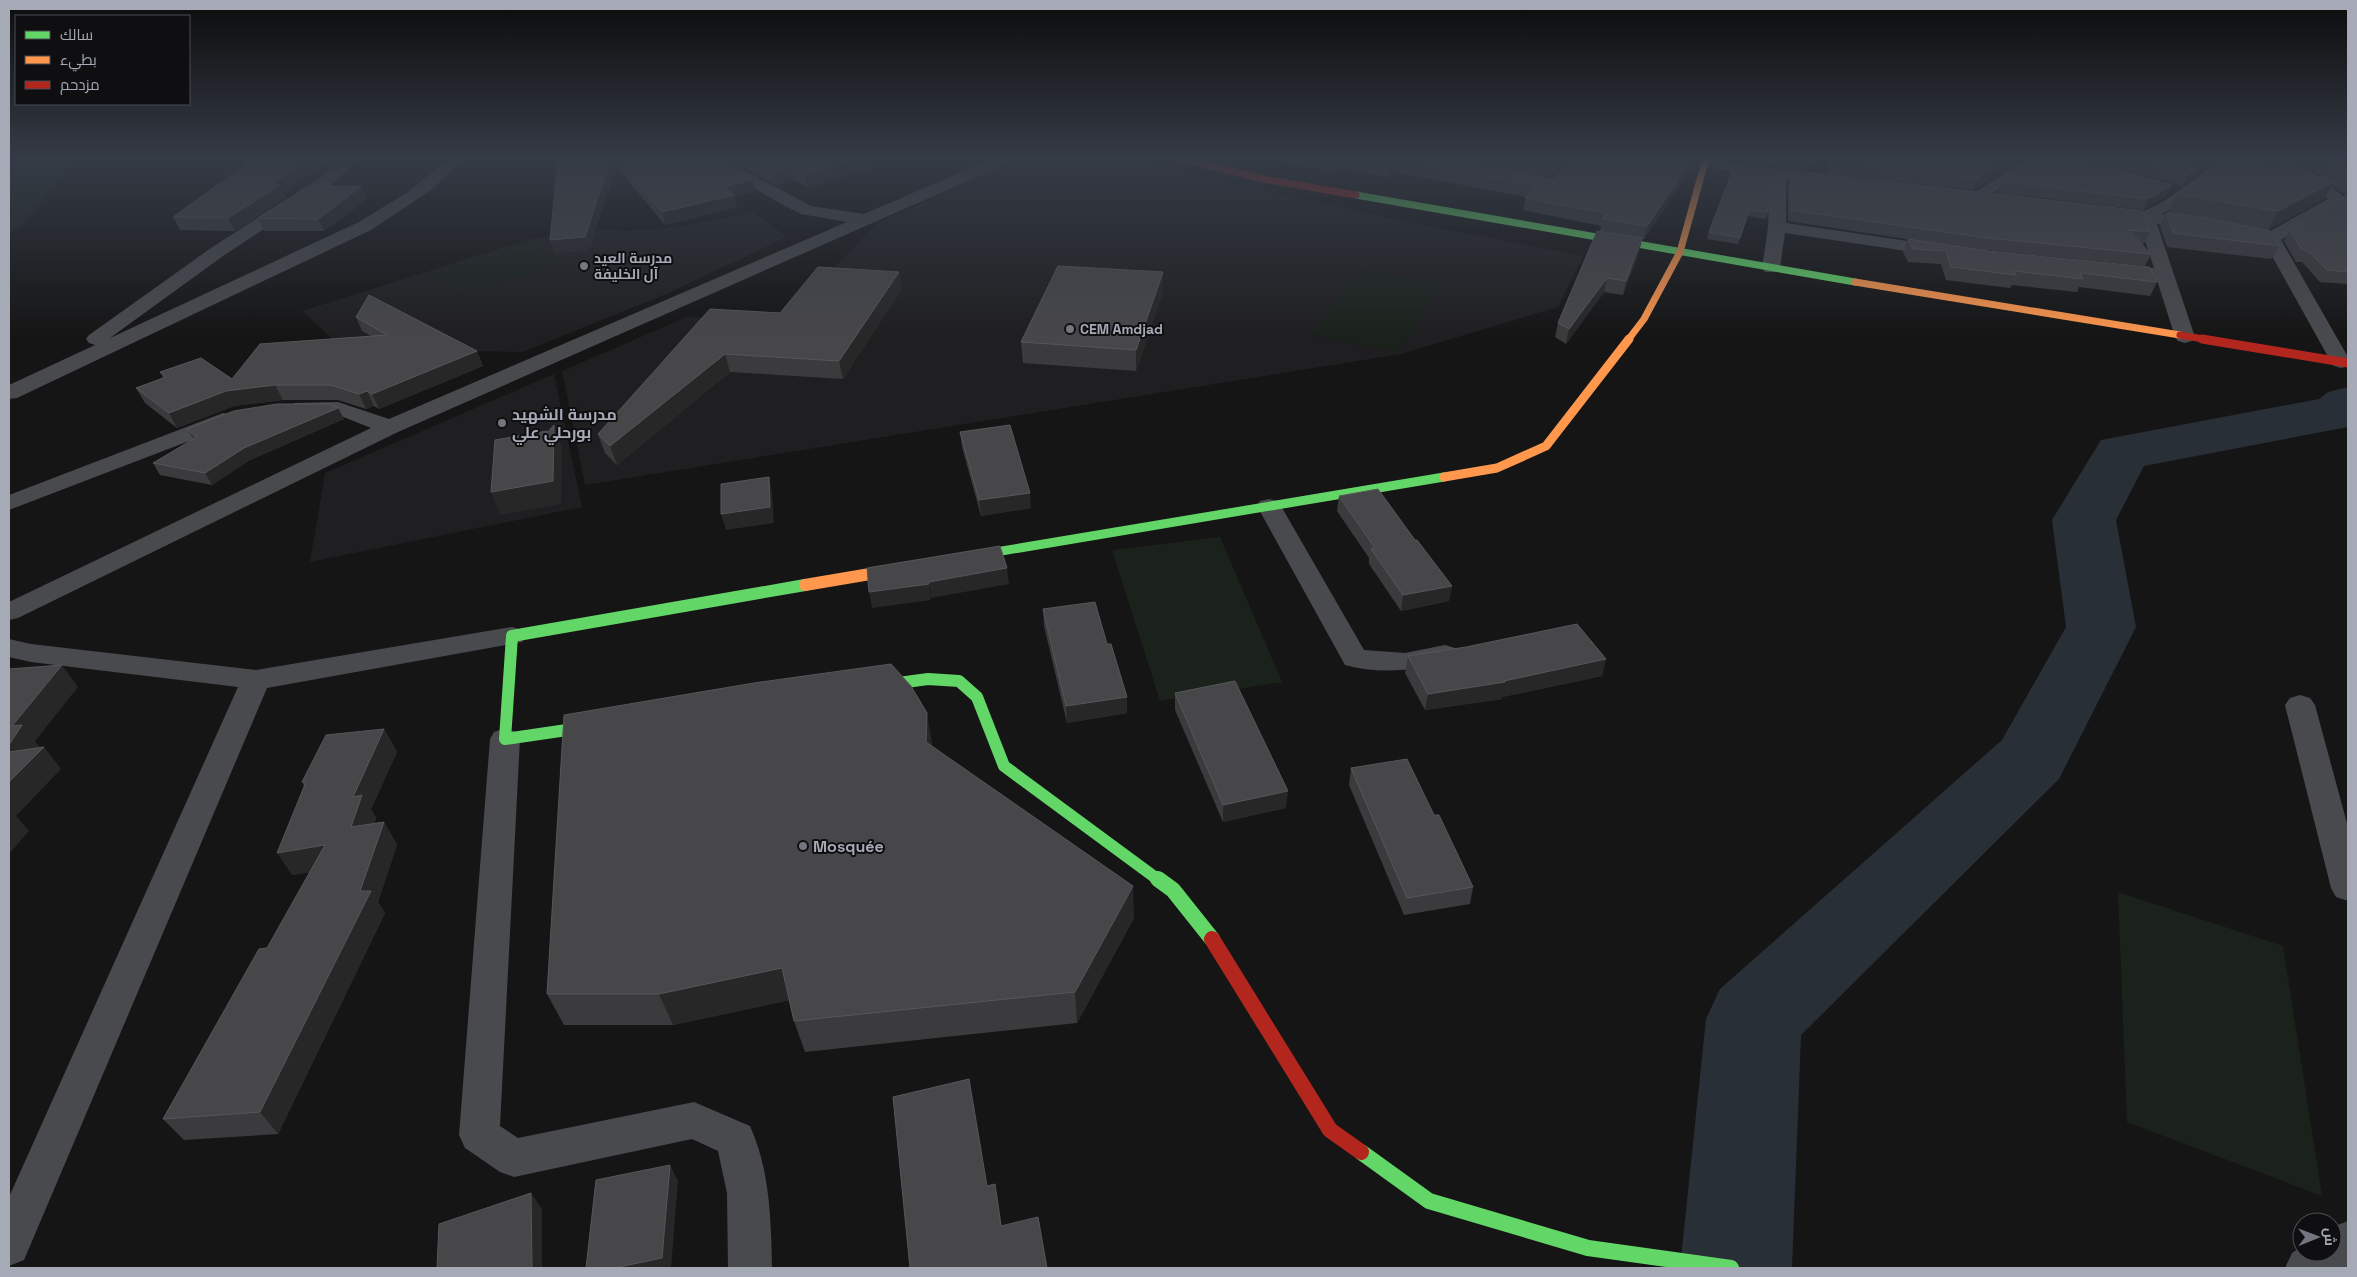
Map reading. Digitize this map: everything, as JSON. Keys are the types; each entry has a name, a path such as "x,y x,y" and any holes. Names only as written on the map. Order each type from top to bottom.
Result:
{"street":[{"path":"43,376 217,252 270,218"},
{"path":"9,393 306,256 379,218"},
{"path":"853,218 868,220"},
{"path":"9,612 390,427 873,218"},
{"path":"1483,218 1771,268 2345,363"},
{"path":"950,560 1497,468 1546,446 1644,318 1680,252 1689,218"},
{"path":"1771,268 1777,218"},
{"path":"2146,218 2185,337"},
{"path":"2150,218 2220,227"},
{"path":"2299,218 2263,235 2345,363"},
{"path":"1777,227 1962,254"},
{"path":"217,252 234,267 306,256"},
{"path":"2096,268 2164,275"},
{"path":"283,408 338,408 390,427"},
{"path":"9,503 191,431 244,414"},
{"path":"1269,506 1355,659 1405,662 1471,649"},
{"path":"9,648 31,653 256,680 912,567"},
{"path":"512,636 479,1135 514,1158 694,1120 736,1139 748,1192 750,1268"},
{"path":"859,689 928,679 959,681 977,697 1004,766 1173,890 1207,930 1330,1130 1428,1200 1588,1248 1731,1268"},
{"path":"9,1245 256,680"},
{"path":"2300,705 2348,888"},
{"path":"504,739 613,724"},
{"path":"2307,1268 2348,1242"}],"shaded area":[{"path":"9,218 29,218 24,224 9,234"},
{"name":"مدرسة العيد آل الخليفة","path":"726,218 761,218 787,237 666,294 523,352 470,351 352,357 302,311 531,239 602,229 627,231 680,227"},
{"name":"CEM Amdjad","path":"891,218 1388,218 1583,256 1558,307 1401,354 585,485 562,371 687,317 785,320 875,225"},
{"path":"530,243 563,262 462,295 426,275"},
{"path":"1360,270 1440,284 1399,352 1312,335"},
{"name":"مدرسة الشهيد بورحلي علي","path":"554,374 582,507 310,562 325,473"},
{"path":"1220,537 1282,682 1160,701 1112,550"},
{"path":"2118,892 2283,946 2322,1196 2127,1122"}],"building":[{"path":"259,218 320,218 318,219"},
{"path":"552,218 591,218 585,237 550,240"},
{"path":"1603,218 1653,218 1647,226"},
{"path":"1715,218 1747,218 1740,238 1709,232"},
{"path":"1844,218 2145,218 2150,232 2128,230 2151,254 1987,238"},
{"path":"2168,218 2204,218 2270,231 2279,246 2173,233"},
{"path":"2311,218 2348,218 2348,272 2327,270 2308,251 2302,250 2290,230"},
{"path":"1597,231 1642,238 1626,281 1607,278 1569,329 1558,323"},
{"path":"1908,239 1987,251 2149,267 2157,282 2080,273 2083,279 2014,271 2016,275 1951,267 1946,251 1913,249"},
{"path":"1058,266 1163,272 1136,350 1021,342"},
{"path":"818,267 899,272 839,361 725,354 610,446 598,434 710,309 780,313"},
{"path":"369,295 477,351 372,394 367,391 359,394 331,385 275,385 226,391 169,413 136,388 166,377 160,372 201,358 232,379 260,344 387,335 356,317"},
{"path":"277,404 330,404 338,408 244,448 205,473 153,463 197,437 187,429 234,411"},
{"path":"554,425 553,481 491,492 495,440 547,431 547,433"},
{"path":"1010,425 1030,493 979,500 960,432"},
{"path":"769,477 770,507 721,514 721,484"},
{"path":"1378,489 1415,540 1417,540 1452,586 1403,595 1371,549 1375,548 1339,496"},
{"path":"1000,546 1007,568 929,582 929,584 869,592 867,568"},
{"path":"1095,602 1107,644 1111,644 1127,697 1066,706 1043,609"},
{"path":"1577,624 1606,659 1505,682 1428,694 1408,656 1466,647"},
{"name":"Mosquée","path":"891,664 911,686 927,713 926,742 1133,886 1075,992 794,1021 782,968 659,994 547,994 564,715 754,683"},
{"path":"62,665 12,726 22,725 9,745 9,669"},
{"path":"1235,681 1288,791 1223,805 1175,693"},
{"path":"384,729 353,797 362,795 351,827 384,822 360,891 371,891 260,1112 163,1119 259,949 267,948 325,845 277,853 306,782 302,782 326,735"},
{"path":"44,747 9,782 9,752"},
{"path":"1407,759 1434,815 1439,815 1473,887 1407,898 1351,768"},
{"path":"969,1079 987,1186 995,1184 1001,1226 1038,1217 1047,1268 910,1268 893,1097"},
{"path":"670,1165 662,1258 614,1268 586,1268 596,1180"},
{"path":"531,1193 532,1268 437,1268 439,1224"}],"waterway":[{"path":"1736,1268 1754,1019 2031,759 2101,627 2084,520 2122,453 2337,413 2348,404"}],"traffic: fast":[{"path":"1486,218 1855,282"},
{"path":"966,557 1444,477"},
{"path":"601,725 505,739 512,636 805,585"},
{"path":"869,687 928,679 959,681 977,697 1004,766 1173,890 1212,939"},
{"path":"1361,1152 1429,1201 1588,1248 1731,1268"}],"traffic: slow":[{"path":"1444,477 1497,468 1546,446 1644,319 1680,252 1690,218"},
{"path":"1855,282 2180,335"},
{"path":"805,585 904,568"}],"traffic: jam":[{"path":"2180,335 2348,363"},
{"path":"1212,939 1330,1130 1361,1152"}],"place":[{"name":"مدرسة العيد آل الخليفة","path":"584,266"},
{"name":"CEM Amdjad","path":"1070,329"},
{"name":"مدرسة الشهيد بورحلي علي","path":"502,423"},
{"name":"Mosquée","path":"803,846"}]}
